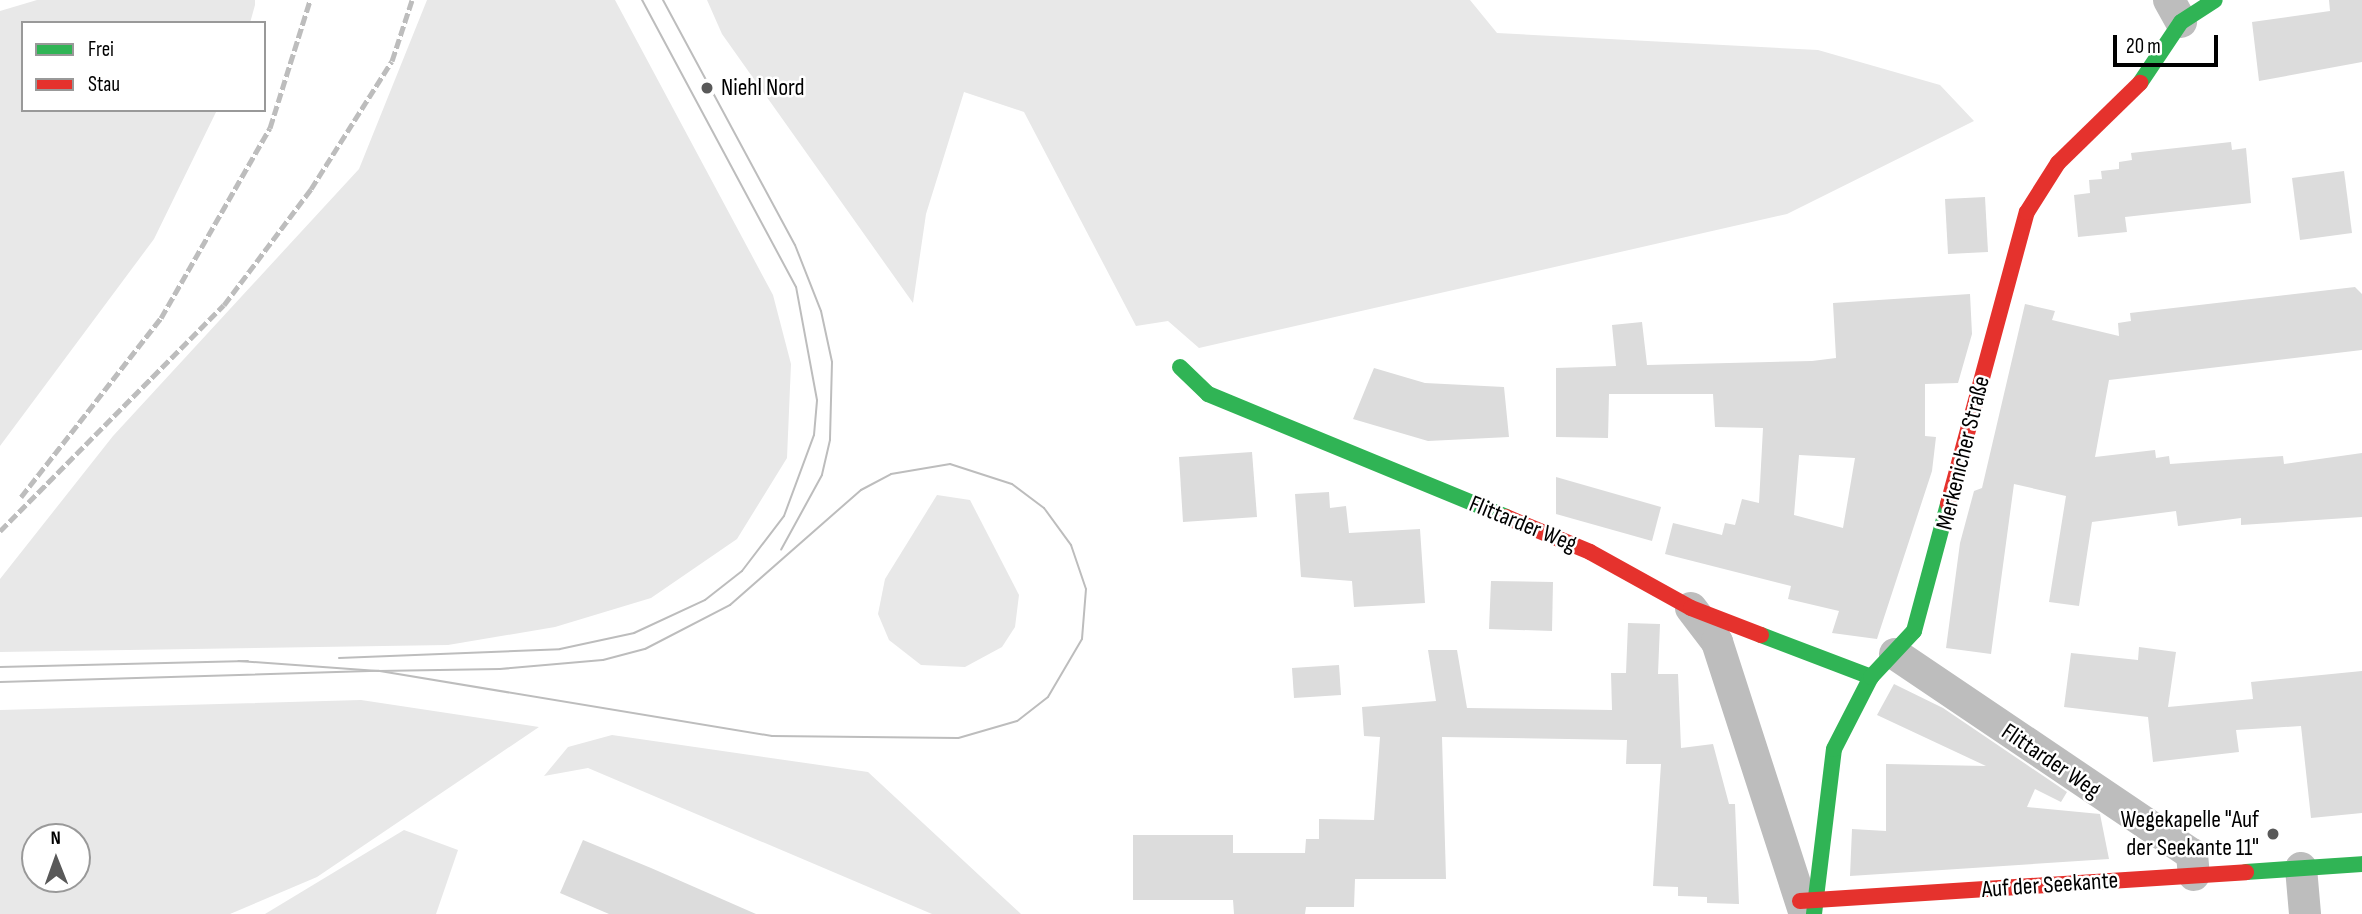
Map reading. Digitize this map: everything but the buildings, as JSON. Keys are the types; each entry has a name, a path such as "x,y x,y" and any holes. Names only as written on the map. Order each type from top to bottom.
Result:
{"street":[{"name":"Merkenicher Straße","path":"1809,908 1834,749 1871,677 1914,631 2027,212 2057,163 2147,76 2175,11 2215,0"},
{"name":"Flittarder Weg","path":"1180,367 1208,394 1590,552 1691,608 1871,677"},
{"path":"1691,608 1717,642 1809,908"},
{"name":"Flittarder Weg","path":"1895,654 2192,854 2194,875"},
{"name":"Auf der Seekante","path":"1809,908 2194,875 2362,864"},
{"path":"2301,868 2305,914"}],"shaded area":[{"path":"37,0 255,0 251,21 21,21 21,112 216,112 154,239 0,446 0,11"},
{"path":"427,0 615,0 773,295 791,364 787,458 737,539 651,598 555,627 448,645 0,652 0,579 113,436 359,169"},
{"path":"707,0 1470,0 1497,33 1818,50 1940,85 1974,121 1787,214 1199,348 1168,321 1136,326 1024,112 964,92 926,214 913,303 722,34"},
{"path":"937,495 970,500 1019,595 1015,627 1002,647 965,667 921,665 889,640 878,614 885,579"},
{"path":"361,700 539,727 317,877 230,914 0,914 0,710"},
{"path":"612,735 868,772 1021,914 932,914 588,768 544,776 568,747"},
{"path":"404,830 458,850 436,914 265,914"}],"tram line":[{"path":"339,658 560,649 634,633 705,600 742,571 784,516 814,435 817,400 796,287 642,0"},
{"path":"663,0 795,245 821,311 832,362 830,440 822,475 781,550"},
{"path":"0,682 378,671 500,669 603,660 645,649 730,605 861,490 891,474 950,464 1012,484 1044,508 1071,545 1086,589 1082,639 1048,697 1017,721 958,738 772,736 378,671 238,661"},
{"path":"0,667 248,661"}],"railway":[{"path":"21,497 161,318 270,128 310,0"},
{"path":"0,531 224,305 311,189 392,61 412,0"}],"traffic: fast":[{"path":"2140,83 2181,22 2215,0"},
{"path":"1180,367 1208,394 1506,517"},
{"path":"1814,914 1834,749 1871,677 1914,631 1948,504"},
{"path":"1761,635 1871,677"},
{"path":"2246,872 2362,864"}],"traffic: jam":[{"path":"1948,504 2027,212 2058,163 2140,83"},
{"path":"1506,517 1590,552 1691,608 1761,635"},
{"path":"1800,901 2246,872"}],"place":[{"name":"Niehl Nord","path":"707,88"},
{"name":"Wegekapelle \"Auf der Seekante 11\"","path":"2273,834"}]}
